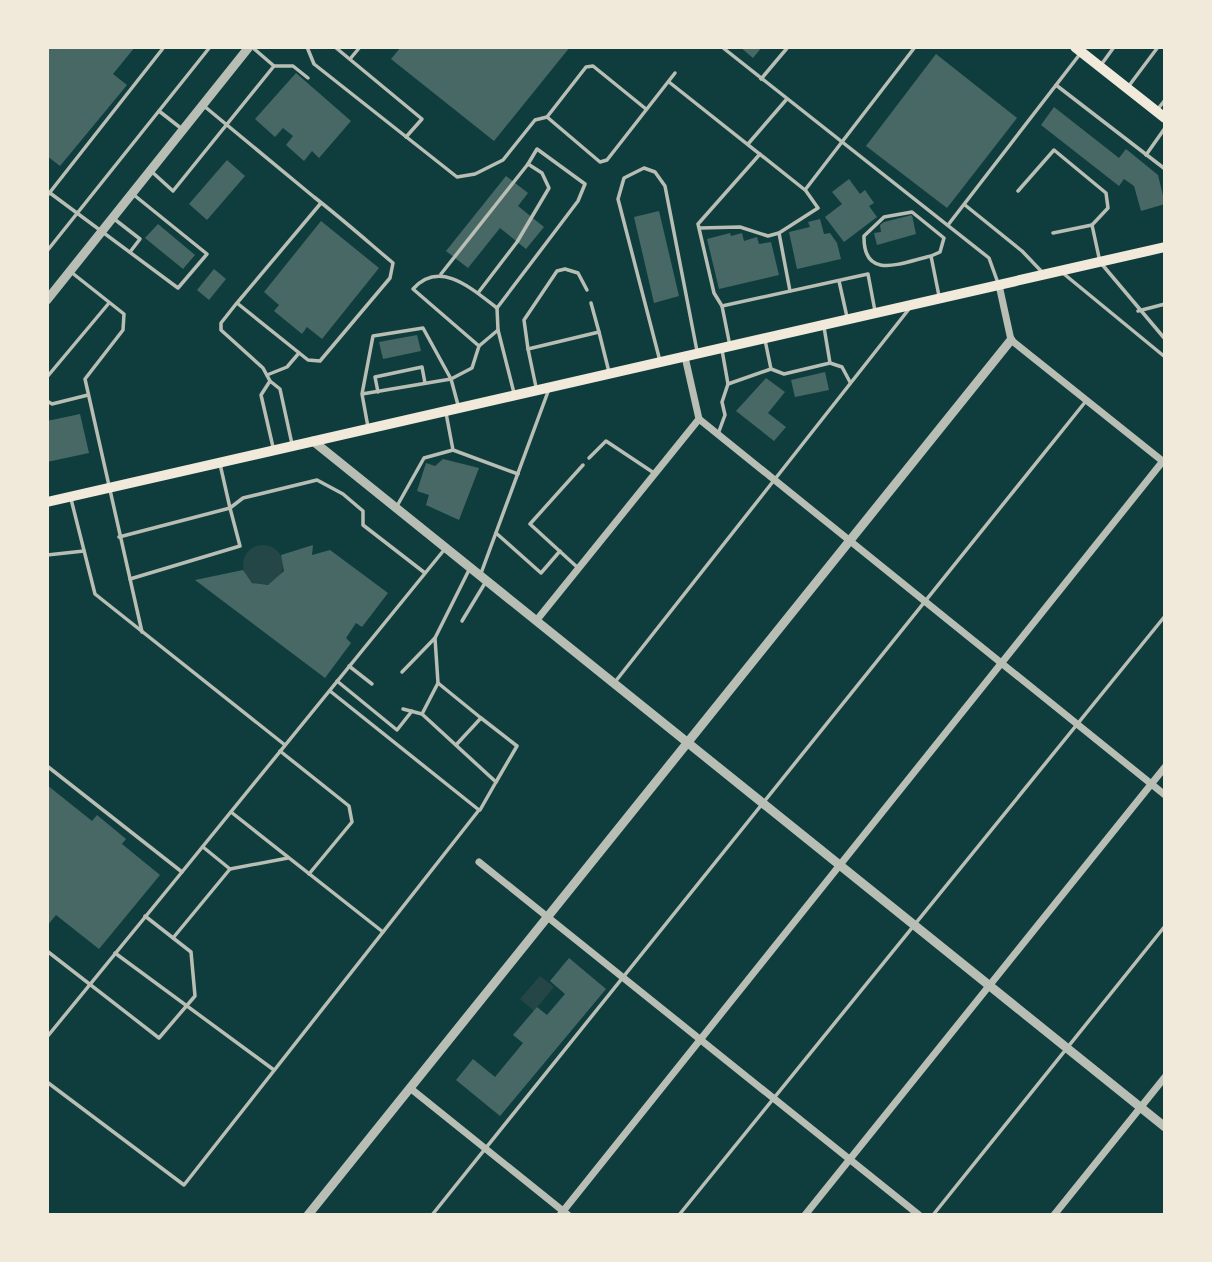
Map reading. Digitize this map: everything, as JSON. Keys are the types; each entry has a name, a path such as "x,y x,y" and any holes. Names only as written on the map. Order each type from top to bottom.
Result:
{"main road":[{"path":"1078,50 1161,115"},
{"path":"47,502 1165,247"}],"street":[{"path":"47,300 251,47"},
{"path":"410,1088 563,1213 698,1038 1164,462 1011,340 999,285"},
{"path":"308,1215 1011,340"},
{"path":"685,357 699,419 1165,794"},
{"path":"536,621 699,419"},
{"path":"313,441 1165,1127"},
{"path":"805,1215 1165,767"},
{"path":"479,862 919,1215"},
{"path":"1054,1215 1165,1077"}],"lane":[{"path":"133,194 207,254 178,288 48,194 164,47"},
{"path":"47,251 210,47"},
{"path":"251,47 274,66 293,66 308,78"},
{"path":"335,47 422,119 406,137"},
{"path":"350,59 360,47"},
{"path":"722,47 989,258 999,285"},
{"path":"761,79 788,47"},
{"path":"805,190 915,47"},
{"path":"1099,66 1114,47"},
{"path":"1127,88 1158,47"},
{"path":"308,48 314,64 457,177 475,174 503,160 535,120 547,117 586,66 593,66 646,109"},
{"path":"948,225 1056,85 1078,50"},
{"path":"151,172 173,191 274,66"},
{"path":"547,117 600,162 607,160 675,73"},
{"path":"668,82 805,190 818,208 779,233 768,236 740,227 699,228"},
{"path":"1056,85 1165,169"},
{"path":"748,144 786,100"},
{"path":"1161,115 1165,100"},
{"path":"204,106 393,263 390,278 320,361 308,360 237,303"},
{"path":"159,111 184,131"},
{"path":"1146,155 1165,128"},
{"path":"441,274 537,149 585,184 578,201 497,308 498,330 514,395"},
{"path":"1018,191 1055,150 1106,193 1108,208 1092,225 1053,233"},
{"path":"718,435 725,415 722,402 728,384 726,347 722,306 714,293 698,224 760,154"},
{"path":"478,293 517,242 550,188 542,173 528,164"},
{"path":"660,362 618,199 624,178 644,169 655,172 665,186 697,354"},
{"path":"293,446 280,389 221,330 221,323 321,203"},
{"path":"965,205 1023,251 1044,275"},
{"path":"912,212 943,238 944,245 940,252 931,256 887,266 876,265 869,258 864,236 884,217 912,212"},
{"path":"113,218 140,239 130,252"},
{"path":"1092,225 1100,262 1165,340"},
{"path":"779,233 790,291"},
{"path":"931,256 940,298"},
{"path":"537,390 524,320 558,271 565,269 578,274 587,290"},
{"path":"70,271 124,314 123,330 85,379 107,488 142,632"},
{"path":"1060,271 1165,357"},
{"path":"479,346 414,289 424,277 441,274 478,293 497,308"},
{"path":"722,306 868,274 876,313"},
{"path":"839,281 847,320"},
{"path":"47,377 109,303"},
{"path":"591,303 609,374"},
{"path":"614,683 913,304"},
{"path":"1138,310 1165,304"},
{"path":"824,325 830,363"},
{"path":"369,429 362,394 373,336 423,328 451,379 459,408"},
{"path":"362,394 451,379 472,368 479,346 498,330"},
{"path":"528,349 599,332"},
{"path":"765,338 771,369"},
{"path":"267,375 287,367 299,353"},
{"path":"728,384 771,369 784,374 830,363 842,367 851,383"},
{"path":"378,392 375,377 422,367 425,383"},
{"path":"270,381 261,395 274,450"},
{"path":"463,621 483,578 496,533 550,387"},
{"path":"47,401 52,404 89,395"},
{"path":"432,1215 1087,400"},
{"path":"446,411 453,450"},
{"path":"589,458 606,441 655,474"},
{"path":"396,508 424,458 453,450 517,474"},
{"path":"130,579 240,546 220,462"},
{"path":"579,568 530,524 583,465"},
{"path":"120,537 230,508 243,498 317,480 343,494 362,511 363,525 425,573"},
{"path":"71,496 95,594 285,746"},
{"path":"496,533 541,573 560,551"},
{"path":"47,1037 446,548"},
{"path":"47,555 54,557 84,551"},
{"path":"401,672 435,638 470,568"},
{"path":"679,1215 1165,616"},
{"path":"422,714 438,683 435,638"},
{"path":"349,666 372,684"},
{"path":"337,681 397,730 412,711"},
{"path":"47,1082 184,1185 479,810 517,746 438,683"},
{"path":"330,691 479,810"},
{"path":"403,709 422,714 496,782"},
{"path":"456,745 481,718"},
{"path":"280,751 349,806 353,815 352,822 309,874"},
{"path":"47,766 182,872"},
{"path":"230,812 383,932"},
{"path":"202,846 230,869"},
{"path":"173,938 230,869 288,858"},
{"path":"47,951 159,1038 195,996 191,952 145,916"},
{"path":"933,1215 1165,926"},
{"path":"115,953 274,1070"}],"shaded area":[{"path":"263,545 277,551 283,565 277,579 263,585 249,579 243,565 249,551"},
{"path":"540,976 554,987 534,1011 520,999"}],"building":[{"path":"47,47 135,47 113,74 127,85 60,166 47,156"},
{"path":"401,47 570,47 494,141 391,59"},
{"path":"740,47 762,47 753,58"},
{"path":"936,54 1017,118 947,208 866,146"},
{"path":"296,73 351,121 319,158 312,151 304,161 286,145 293,136 283,128 275,137 255,119"},
{"path":"1054,107 1119,158 1126,149 1158,175 1165,204 1141,211 1134,186 1124,179 1119,186 1041,125"},
{"path":"227,160 245,176 207,220 189,204"},
{"path":"506,176 528,193 518,206 544,227 526,249 500,228 468,268 446,251"},
{"path":"849,179 860,194 865,190 874,203 869,206 877,217 844,242 825,217 842,204 832,192"},
{"path":"659,211 679,296 654,303 634,217"},
{"path":"912,215 916,234 877,245 874,233 881,232 880,225"},
{"path":"820,219 824,234 830,233 837,243 841,259 797,269 789,232 810,227 808,222"},
{"path":"321,221 379,268 322,339 307,327 302,334 274,311 279,305 264,292"},
{"path":"158,224 195,255 183,269 145,238"},
{"path":"730,233 731,236 742,233 744,241 757,237 759,244 771,242 779,275 719,289 707,239"},
{"path":"214,269 226,279 209,300 197,290"},
{"path":"417,335 421,351 383,359 379,342"},
{"path":"825,372 829,390 795,397 791,380"},
{"path":"766,378 785,392 768,413 786,427 774,441 736,411"},
{"path":"80,414 89,453 47,462 47,421"},
{"path":"443,459 479,468 459,520 426,505 429,495 417,491 426,463 435,466"},
{"path":"313,545 312,555 330,550 388,593 362,627 356,623 346,638 351,643 325,678 195,580 243,570 252,583 268,585 284,571 281,555"},
{"path":"47,785 92,821 97,815 126,839 122,844 160,875 99,949 56,915 47,926"},
{"path":"569,958 606,989 500,1116 456,1080 473,1059 495,1077 523,1043 513,1035 537,1007 547,1015 565,994 550,981"}]}
